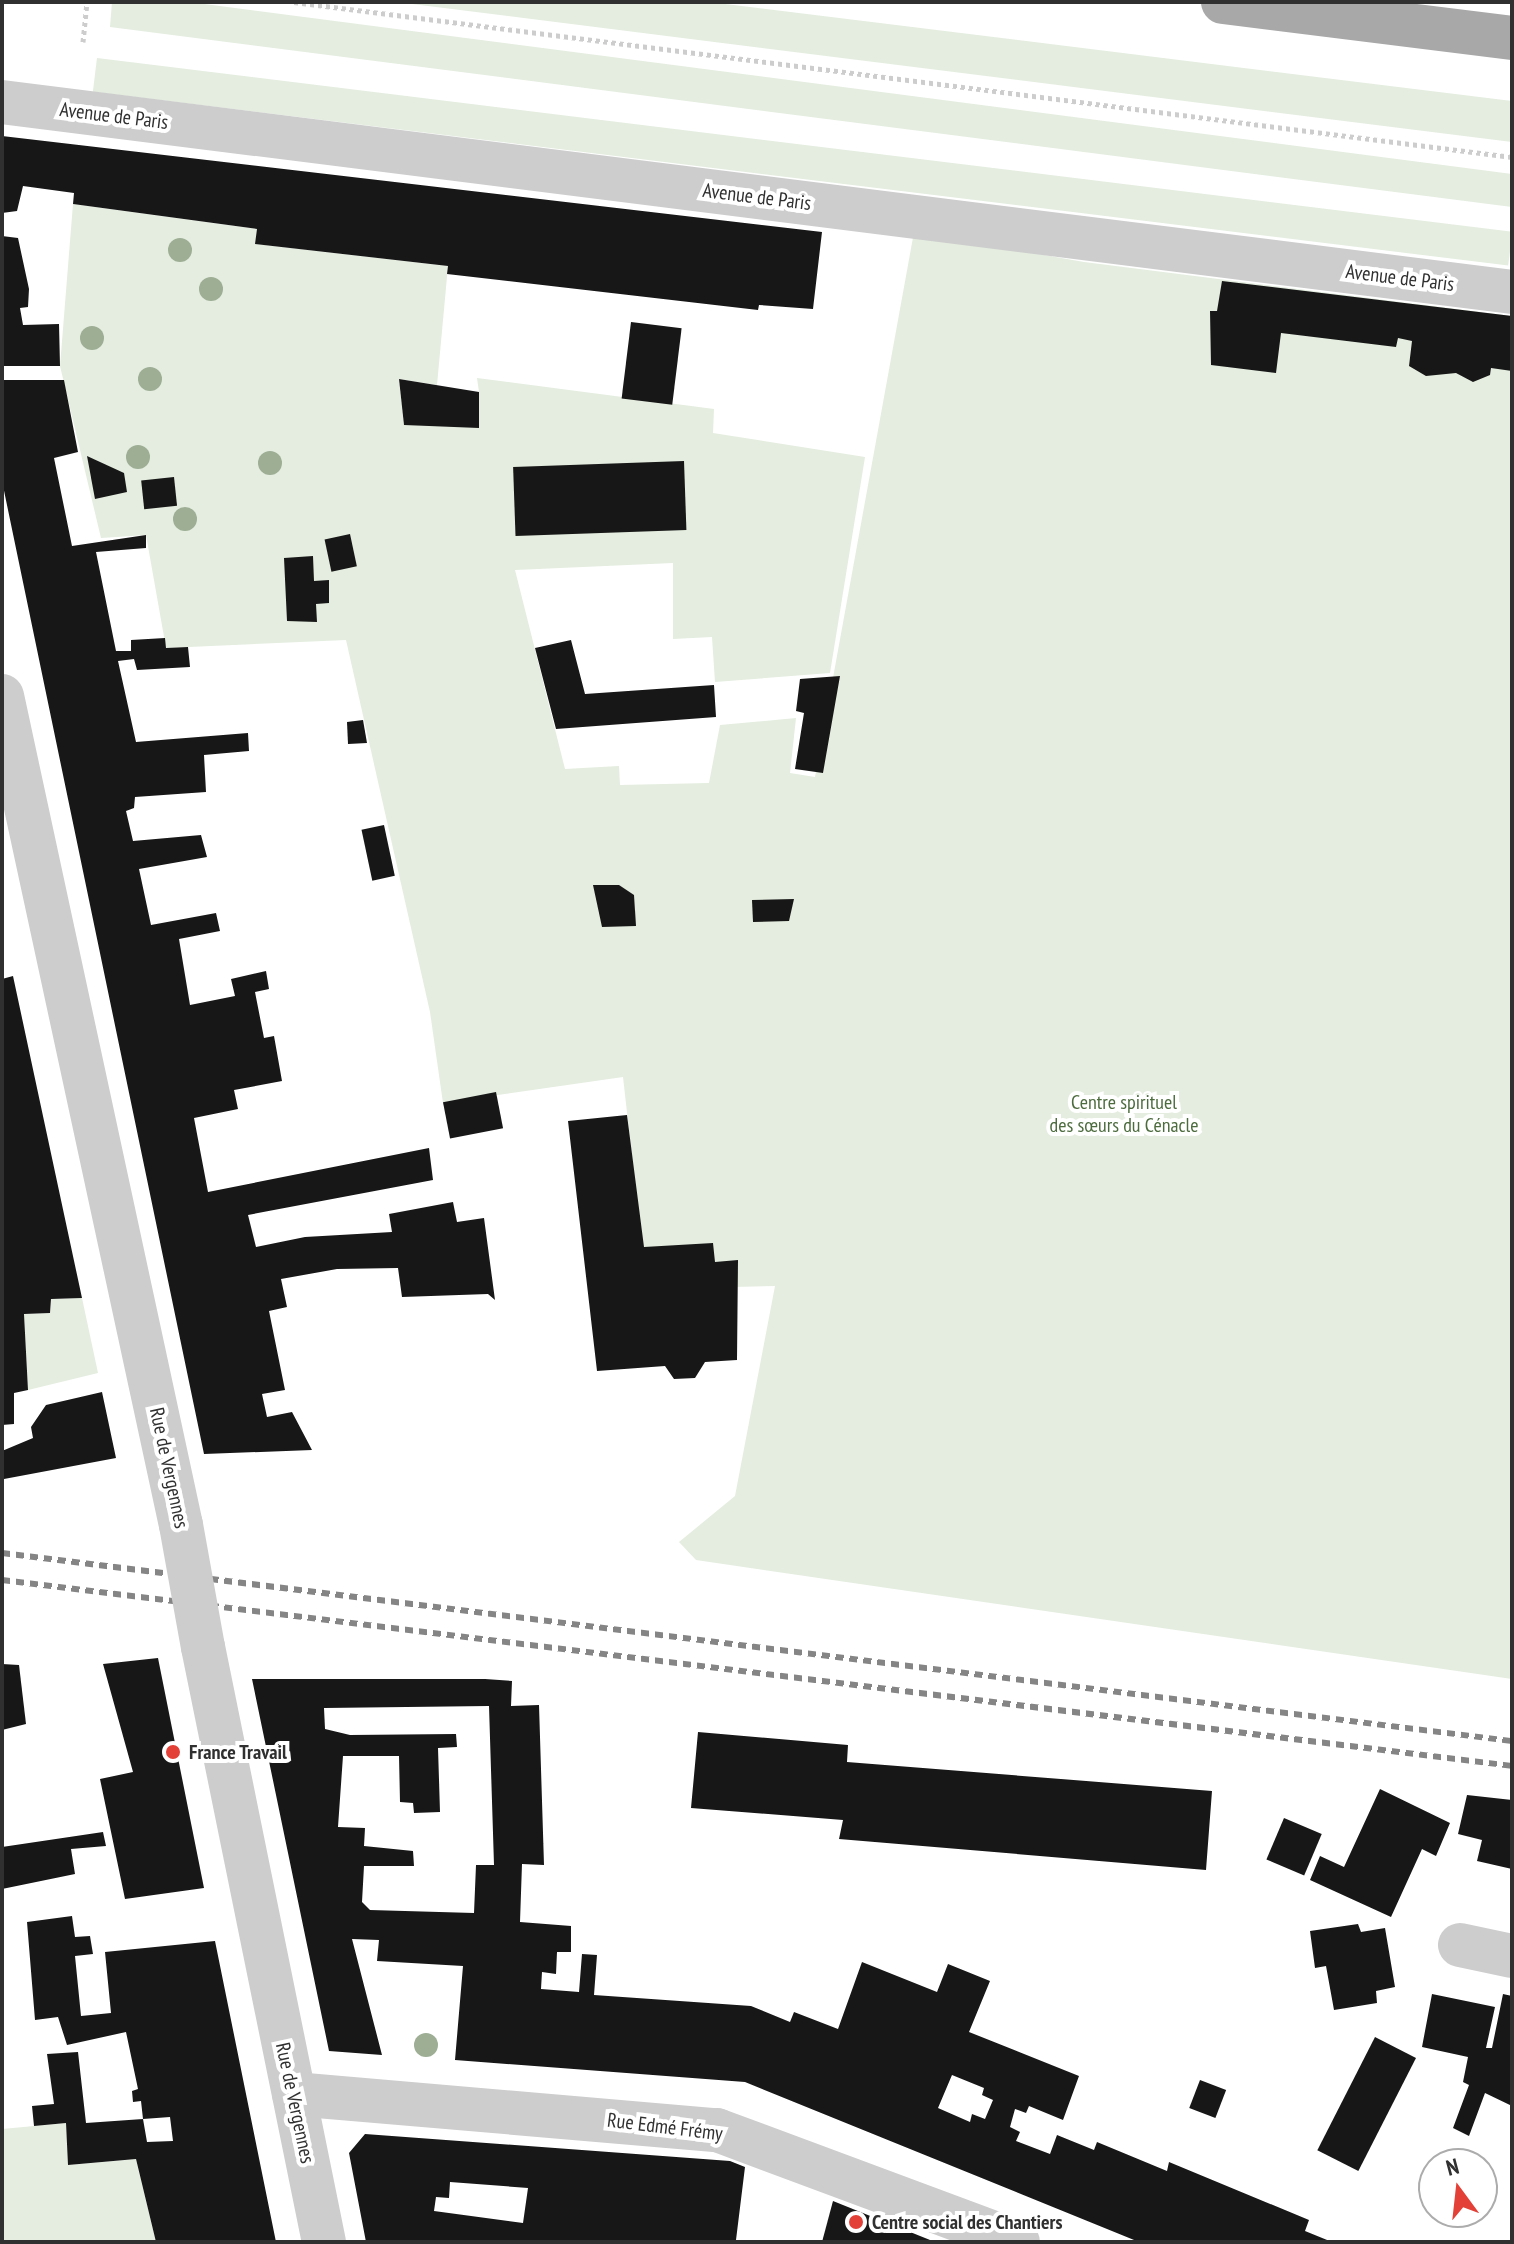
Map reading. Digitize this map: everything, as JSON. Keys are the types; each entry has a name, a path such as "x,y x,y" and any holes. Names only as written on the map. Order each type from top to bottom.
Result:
{"main road":[{"path":"1223,2 1503,25"}],"street":[{"name":"Avenue de Paris","path":"2,102 1512,292"},
{"name":"Rue de Vergennes","path":"2,696 181,1525 324,2242"},
{"path":"1460,1945 1512,1956"},
{"name":"Rue Edmé Frémy","path":"294,2094 717,2130 1018,2242"}],"path":[{"path":"83,42 87,2"},
{"path":"294,2 1512,157"}],"green space":[{"path":"112,2 189,2 1512,174 1512,207 110,27"},
{"path":"396,2 709,2 1512,101 1512,142"},
{"path":"97,58 1512,232 1508,266 93,92"},
{"name":"Centre spirituel des sœurs du Cénacle","path":"73,204 257,229 256,244 448,266 437,385 399,379 404,425 479,392 477,378 714,409 713,433 865,457 830,673 715,682 712,637 673,639 673,563 515,570 565,769 619,766 620,785 709,783 720,725 796,718 790,773 815,777 914,232 1084,262 1512,316 1512,1679 696,1560 679,1542 735,1496 775,1286 647,1289 623,1077 443,1103 430,1012 346,640 166,648 146,535 101,538 60,366"},
{"path":"82,1298 98,1373 28,1390 24,1314 50,1313 51,1299"},
{"path":"66,2123 69,2165 136,2159 156,2242 2,2242 2,2129"}],"building":[{"path":"2,136 822,232 813,309 759,305 758,310 447,274 448,266 255,244 257,229 73,204 74,193 23,186 17,211 2,213"},
{"path":"2,236 18,238 29,289 28,307 20,308 23,325 59,324 60,366 2,366"},
{"path":"1222,281 1512,316 1512,371 1491,368 1490,375 1473,382 1456,373 1426,376 1409,366 1412,341 1398,338 1396,347 1281,333 1276,373 1211,365 1210,311 1217,311"},
{"path":"631,322 682,328 672,405 622,398"},
{"path":"399,379 479,392 479,428 404,425"},
{"path":"2,380 64,380 78,452 54,458 72,546 146,535 146,548 96,552 116,651 131,651 131,640 165,638 166,648 188,647 190,667 137,670 134,659 118,661 136,742 248,733 249,751 204,755 206,792 135,797 134,808 126,811 133,841 201,835 207,857 139,869 151,925 216,913 220,931 179,939 190,1005 235,996 231,979 266,971 269,989 255,992 264,1038 274,1036 282,1081 234,1090 238,1109 194,1118 208,1192 429,1148 433,1180 248,1215 256,1247 305,1237 392,1232 389,1214 453,1202 457,1222 484,1218 495,1300 488,1294 402,1297 398,1268 337,1269 281,1279 287,1307 269,1311 285,1390 262,1394 267,1417 292,1412 312,1450 204,1454 2,481"},
{"path":"87,456 124,473 127,492 95,499"},
{"path":"684,461 686,530 516,536 513,467"},
{"path":"174,477 177,506 144,509 141,480"},
{"path":"350,534 357,566 331,572 325,539"},
{"path":"313,556 314,581 329,580 329,603 316,604 317,622 287,621 284,558"},
{"path":"571,640 585,694 714,685 716,717 556,729 535,648"},
{"path":"840,676 823,773 795,769 804,713 796,711 800,679"},
{"path":"363,720 367,743 348,744 347,722"},
{"path":"384,825 395,876 372,881 362,830"},
{"path":"593,885 619,885 634,895 636,926 602,927"},
{"path":"794,899 789,921 753,922 752,900"},
{"path":"13,976 82,1298 51,1299 50,1313 24,1314 28,1390 14,1393 14,1424 2,1425 2,979"},
{"path":"496,1092 503,1128 450,1139 443,1102"},
{"path":"627,1115 644,1247 713,1243 715,1262 738,1260 737,1360 705,1362 695,1378 674,1379 665,1366 597,1371 568,1121"},
{"path":"102,1392 116,1458 4,1479 2,1451 33,1438 31,1427 46,1405"},
{"path":"158,1658 204,1888 125,1899 100,1779 133,1772 103,1664"},
{"path":"2,1664 19,1665 26,1724 2,1730"},
{"path":"252,1679 512,1681 511,1706 539,1705 544,1865 522,1864 520,1922 571,1926 571,1952 557,1952 556,1974 542,1972 541,1989 579,1992 582,1954 597,1955 594,1995 751,2006 790,2022 794,2012 838,2029 862,1962 937,1992 948,1964 990,1981 969,2032 1079,2076 1063,2120 1029,2106 1026,2113 1015,2109 1010,2127 1020,2132 1016,2141 1050,2154 1057,2135 1094,2150 1097,2142 1167,2171 1169,2162 1309,2220 1305,2231 1332,2242 1139,2242 745,2082 455,2060 463,1966 377,1961 379,1940 352,1939 382,2055 329,2051","holes":["489,1706 494,1865 476,1865 474,1913 370,1910 362,1902 364,1866 414,1866 413,1851 364,1846 365,1828 338,1827 343,1756 399,1756 400,1802 413,1803 414,1813 440,1812 438,1748 457,1747 456,1734 350,1735 325,1729 324,1708","952,2075 984,2088 982,2095 993,2100 985,2119 972,2114 970,2122 938,2108"]},
{"path":"698,1732 848,1745 847,1762 1212,1791 1206,1870 839,1839 843,1820 691,1808"},
{"path":"1380,1789 1450,1823 1436,1856 1422,1849 1391,1917 1310,1880 1320,1856 1344,1867"},
{"path":"1467,1795 1512,1800 1512,1869 1477,1861 1482,1840 1458,1834"},
{"path":"1284,1818 1322,1834 1304,1875 1266,1859"},
{"path":"103,1832 106,1846 71,1849 75,1874 2,1889 2,1847"},
{"path":"72,1916 75,1937 90,1936 93,1954 75,1956 81,2016 111,2013 105,1952 215,1941 276,2242 156,2242 136,2159 68,2165 66,2123 34,2126 32,2106 54,2104 47,2054 78,2052 86,2123 143,2119 141,2101 133,2102 132,2091 138,2089 126,2032 67,2045 58,2017 35,2020 27,1922","holes":["170,2117 173,2141 147,2142 143,2119"]},
{"path":"1358,1924 1361,1932 1385,1928 1395,1987 1376,1991 1377,2003 1334,2010 1326,1966 1315,1968 1310,1931"},
{"path":"1432,1994 1495,2007 1486,2048 1492,2048 1503,1994 1512,1996 1512,2106 1485,2093 1469,2136 1453,2128 1469,2085 1463,2082 1468,2057 1422,2047"},
{"path":"1375,2037 1416,2058 1358,2171 1317,2150"},
{"path":"1200,2080 1226,2090 1215,2118 1189,2108"},
{"path":"365,2134 730,2161 745,2167 736,2240 366,2242 349,2153","holes":["450,2182 528,2188 523,2223 434,2211 436,2197 449,2198"]},
{"name":"Centre social des Chantiers","path":"833,2201 935,2242 822,2242"}],"railway":[{"path":"2,1553 1512,1741"},
{"path":"2,1580 1512,1766"}],"place":[{"name":"France Travail","path":"173,1752"},
{"name":"Centre social des Chantiers","path":"856,2222"}]}
